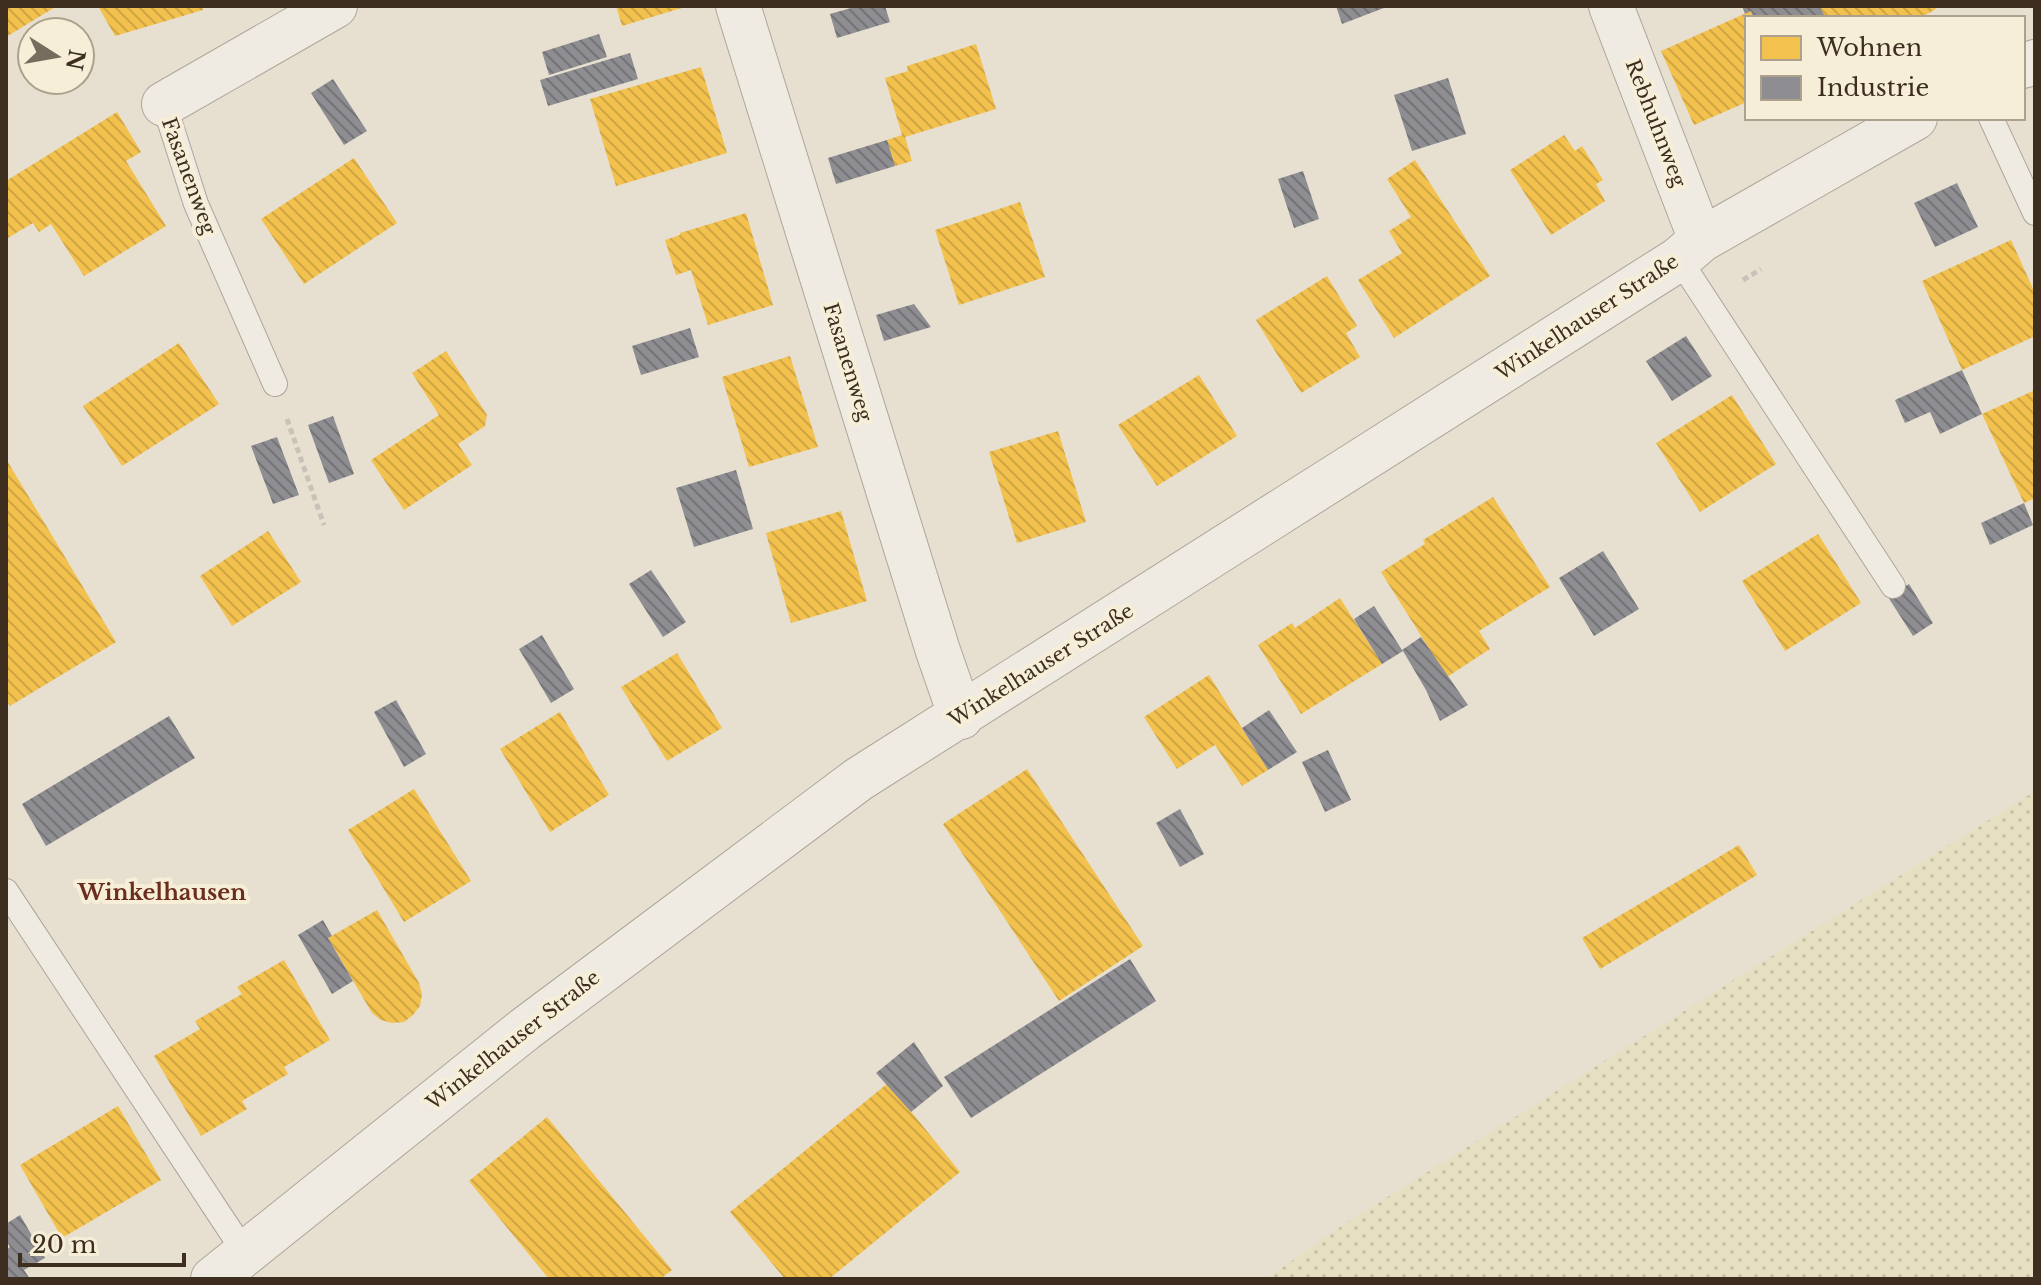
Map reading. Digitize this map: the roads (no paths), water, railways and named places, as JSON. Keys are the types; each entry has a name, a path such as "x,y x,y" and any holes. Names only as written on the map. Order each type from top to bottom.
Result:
{"street":[{"name":"Fasanenweg","path":"164,104 335,6"},
{"name":"Fasanenweg","path":"738,6 961,717"},
{"name":"Rebhuhnweg","path":"1611,6 1690,250"},
{"name":"Winkelhauser Straße","path":"229,1266 570,995 859,779 961,717 1690,250 1912,120"}],"lane":[{"name":"Fasanenweg","path":"164,104 196,204 275,384"},
{"path":"1992,120 2035,213"},
{"path":"1690,250 1707,303 1893,586"},
{"path":"6,891 229,1266"}],"district":[{"name":"Winkelhausen","path":"162,892"}]}
